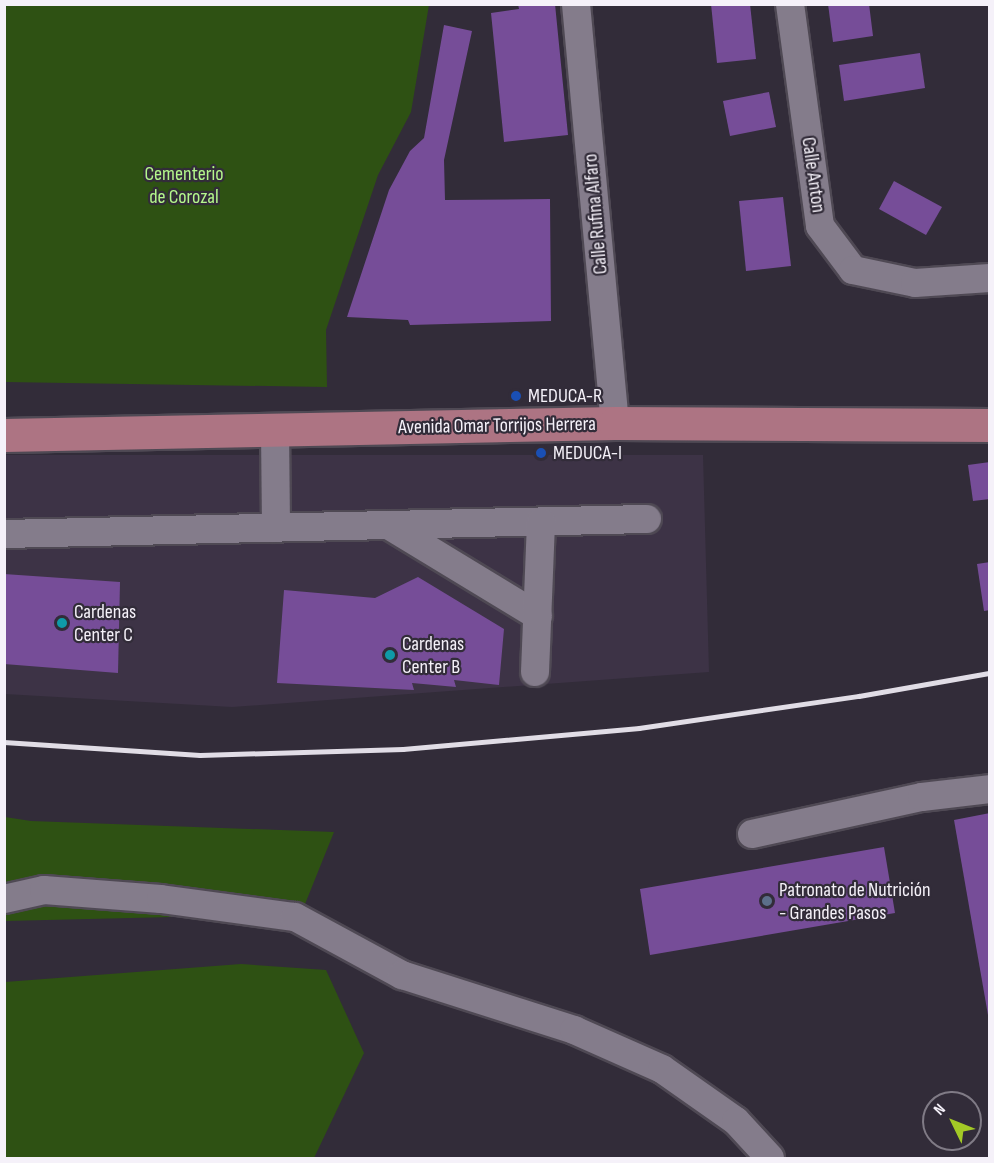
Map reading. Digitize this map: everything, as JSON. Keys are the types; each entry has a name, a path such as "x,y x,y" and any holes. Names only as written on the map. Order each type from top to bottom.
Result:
{"main road":[{"name":"Avenida Omar Torrijos Herrera","path":"4,435 615,423 990,426"}],"street":[{"name":"Calle Rufina Alfaro","path":"576,4 615,423"},
{"name":"Calle Anton","path":"790,4 820,226 853,270 915,283 990,278"},
{"path":"275,430 276,528"},
{"path":"4,534 647,519"},
{"path":"535,672 541,522"},
{"path":"390,526 538,616"},
{"path":"752,834 922,797 990,789"},
{"path":"4,899 44,890 161,899 295,917 402,975 574,1030 662,1069 736,1121 770,1158"}],"shaded area":[{"path":"4,455 703,455 709,672 232,707 5,694"}],"green space":[{"name":"Cementerio de Corozal","path":"5,4 429,5 411,112 378,175 326,330 327,387 5,382"},
{"path":"5,817 31,821 334,832 301,914 5,921"},
{"path":"241,964 326,970 364,1053 314,1158 5,1158 5,982"}],"building":[{"path":"518,4 555,4 568,135 504,142 491,13 519,9"},
{"path":"711,4 750,4 756,59 717,63"},
{"path":"828,4 869,4 873,36 833,42"},
{"path":"444,25 472,31 444,160 445,200 550,199 551,321 410,325 408,320 347,317 389,190 410,151 424,138"},
{"path":"920,53 925,88 844,101 839,65"},
{"path":"769,92 776,127 730,136 723,101"},
{"path":"894,181 942,207 926,235 879,209"},
{"path":"783,197 791,266 746,271 739,201"},
{"path":"990,462 990,499 973,501 968,465"},
{"path":"990,562 990,610 984,611 977,564"},
{"name":"Cardenas Center C","path":"4,574 120,582 118,673 4,664"},
{"name":"Cardenas Center B","path":"418,577 504,629 499,685 454,680 456,687 412,683 414,690 277,683 284,590 375,598"},
{"path":"990,813 990,1015 988,1015 954,820"},
{"name":"Patronato de Nutrición - Grandes Pasos","path":"884,847 895,913 650,955 640,889"}],"railway":[{"path":"4,742 200,755 403,749 639,728 859,696 990,673"}],"place":[{"name":"MEDUCA-R","path":"516,396"},
{"name":"MEDUCA-I","path":"541,453"},
{"name":"Cardenas Center C","path":"62,623"},
{"name":"Cardenas Center B","path":"390,655"},
{"name":"Patronato de Nutrición - Grandes Pasos","path":"767,901"}]}
